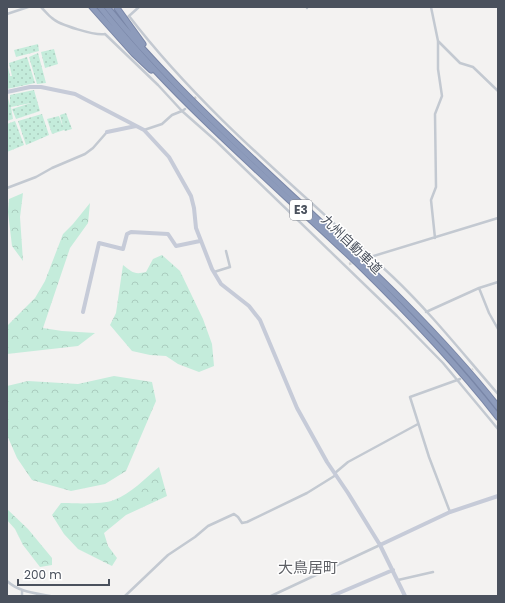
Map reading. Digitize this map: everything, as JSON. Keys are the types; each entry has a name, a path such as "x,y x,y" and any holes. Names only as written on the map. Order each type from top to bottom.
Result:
{"highway":[{"path":"92,7 134,54 200,116"},
{"name":"九州自動車道","path":"100,7 141,55 200,116 357,263 405,311 451,360 498,417"},
{"name":"九州自動車道","path":"107,7 178,87 394,293 437,337 498,407"},
{"path":"117,8 139,39 178,87"}],"street":[{"path":"7,14 28,7"},
{"path":"41,7 52,19 71,28 81,29 95,34 105,34 258,180 402,321 459,380 498,428"},
{"path":"139,7 129,16 166,62 197,96 369,258 394,278 498,394"},
{"path":"431,7 438,41 438,69 442,96 435,114 436,187 431,200 435,238"},
{"path":"438,41 460,63 473,67 498,91"},
{"path":"7,92 30,87 70,92 144,130 169,157 191,196 196,228 200,241 214,272 221,284 249,306 258,317 297,408 327,462 380,545 405,596"},
{"path":"144,130 162,124 172,115 184,110"},
{"path":"7,188 21,184 52,168 85,154 93,148 107,132 137,126"},
{"path":"369,258 498,218"},
{"path":"83,312 99,243 123,249 127,234 131,232 168,234 176,246 200,241"},
{"path":"214,272 230,267 226,251"},
{"path":"345,265 349,264"},
{"path":"426,312 479,288 498,282"},
{"path":"479,288 498,329"},
{"path":"450,512 418,424 410,397 459,380"},
{"path":"125,596 168,555 195,537 208,526 234,514 242,523 246,522 307,493 335,474 348,462 418,424"},
{"path":"271,596 450,512 498,496"},
{"path":"332,596 393,570"},
{"path":"398,580 433,572"},
{"path":"7,581 13,587 22,591 50,596"},
{"path":"22,591 22,596"}],"green space":[{"path":"38,44 39,51 16,57 14,50"},
{"path":"54,49 58,64 45,68 41,52"},
{"path":"38,53 46,83 37,84 29,57"},
{"path":"27,57 35,83 7,89 7,63 10,76 12,76 9,63"},
{"path":"34,90 40,111 16,119 12,109 31,103 11,107 13,119 7,121 7,95 10,105 10,95"},
{"path":"66,113 72,129 52,134 47,119 59,116 63,127 60,115"},
{"path":"42,114 49,135 26,145 18,121"},
{"path":"15,121 24,145 7,152 7,124"},
{"path":"23,193 20,217 23,261 12,246 8,212 9,199"},
{"path":"90,203 88,223 70,248 43,328 95,333 78,346 7,354 7,326 35,298 45,281 63,234"},
{"path":"162,255 180,271 203,319 212,344 214,366 199,372 178,364 166,356 150,355 132,351 110,325 116,313 123,265 133,272 146,272 153,259"},
{"path":"114,376 152,382 156,401 126,471 105,484 71,491 32,480 17,458 7,435 7,386 28,381 78,384"},
{"path":"159,467 167,496 126,515 104,533 108,546 117,558 112,566 78,549 64,534 52,515 61,503 102,503 114,500 132,490"},
{"path":"7,509 28,529 52,558 52,565 40,567 23,545 15,529 7,520"}],"tunnel":[{"path":"115,26 129,16"},
{"path":"192,101 196,97"},
{"path":"349,264 356,262"},
{"path":"464,376 473,369"}],"district":[{"name":"大鳥居町","path":"308,568"}]}
